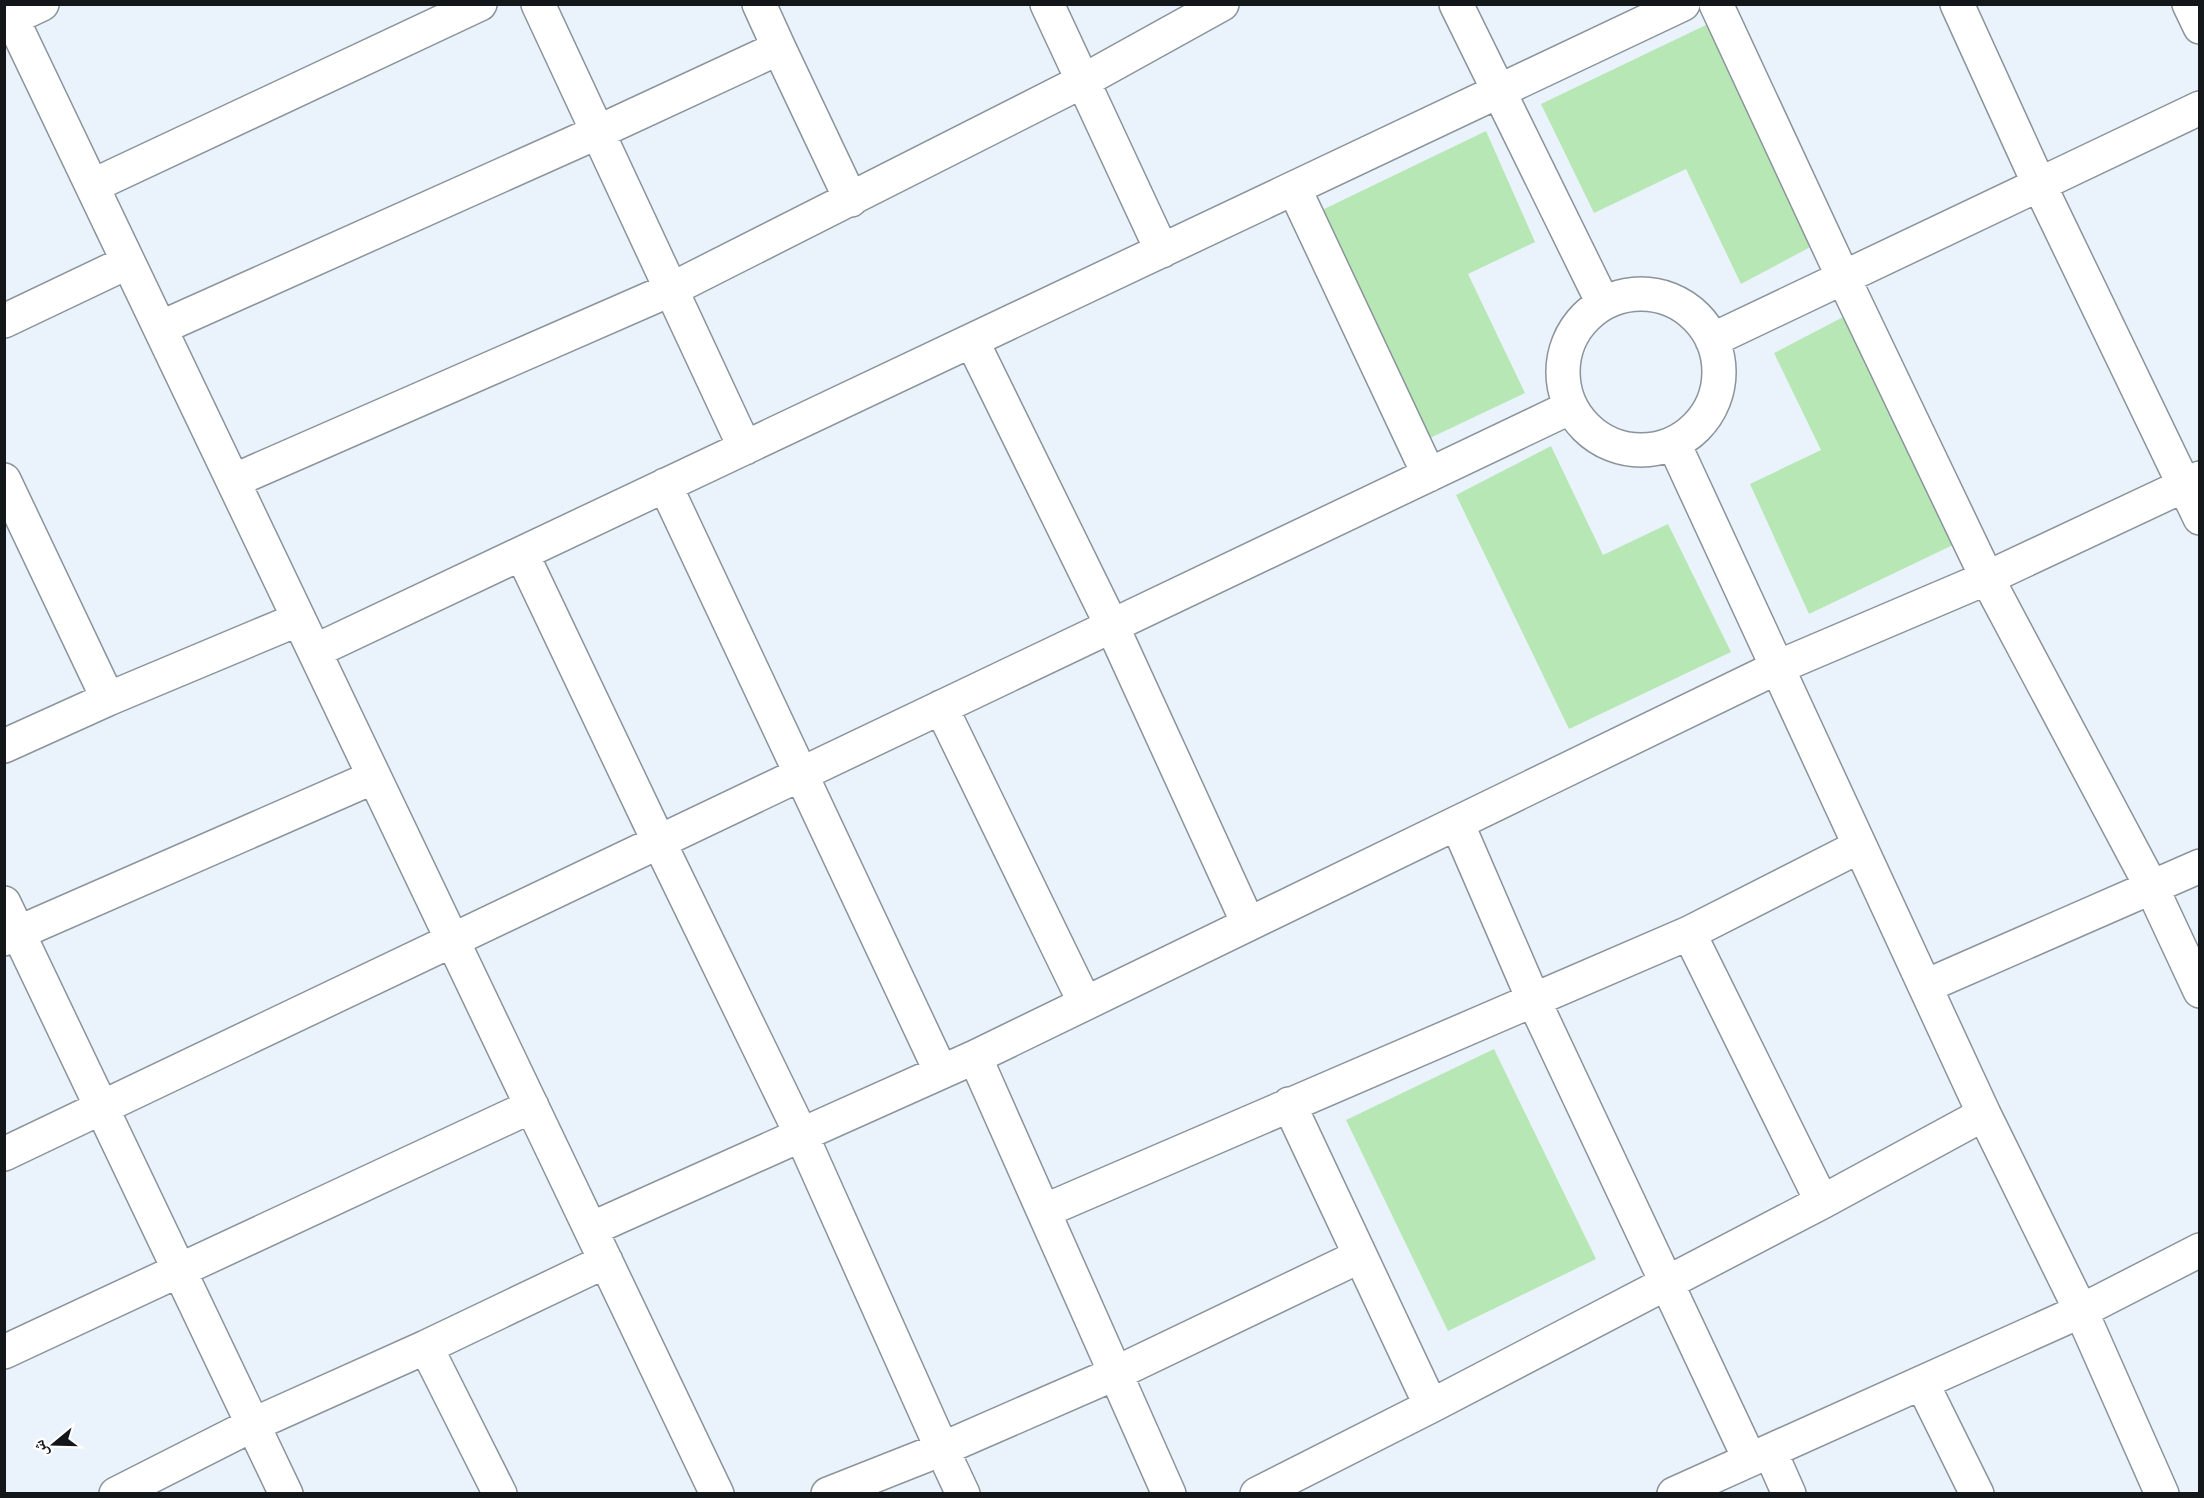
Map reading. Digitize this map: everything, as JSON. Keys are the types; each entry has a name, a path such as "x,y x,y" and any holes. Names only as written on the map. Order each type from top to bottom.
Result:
{"street":[{"path":"42,4 7,15 92,186 717,1494"},
{"path":"92,186 480,4"},
{"path":"538,4 745,448"},
{"path":"759,4 851,200"},
{"path":"1047,4 1162,251"},
{"path":"233,481 672,289 1083,81 1222,4"},
{"path":"1456,4 1603,303"},
{"path":"315,651 1683,4"},
{"path":"1716,4 1987,578 2151,886 2199,991"},
{"path":"1957,4 2039,184 2192,482 2199,518"},
{"path":"2189,4 2199,27"},
{"path":"160,328 598,132 779,48"},
{"path":"1712,340 2199,108"},
{"path":"1294,188 1429,475"},
{"path":"4,321 128,262"},
{"path":"1628,295 1653,295 1677,303 1698,319 1712,340 1719,364 1717,388 1712,403 1709,411 1694,430 1674,444 1650,450 1627,450 1604,441 1585,428 1571,407 1563,384 1564,360 1570,338 1584,318 1603,303 1628,295"},
{"path":"972,341 1112,626 1248,923"},
{"path":"4,1154 1571,407"},
{"path":"1674,444 1984,1114 2081,1311 2162,1494"},
{"path":"4,480 108,699"},
{"path":"591,1229 975,1057 1778,667 1987,578 2192,482"},
{"path":"665,485 941,1072"},
{"path":"522,554 801,1134 963,1494"},
{"path":"4,746 108,699 299,619"},
{"path":"941,708 1085,1003"},
{"path":"11,936 374,777"},
{"path":"1457,824 1534,1001 1666,1281 1760,1455 1789,1494"},
{"path":"1044,1211 1689,933 1860,846"},
{"path":"1926,986 2199,866"},
{"path":"4,903 11,936 101,1108 181,1270 286,1494"},
{"path":"1689,933 1822,1202"},
{"path":"975,1057 1168,1494"},
{"path":"1289,1104 1431,1406"},
{"path":"4,1352 532,1106"},
{"path":"1257,1494 1822,1202 1984,1114"},
{"path":"1674,1494 2081,1311 2199,1250"},
{"path":"828,1494 942,1449 1114,1374 1360,1256"},
{"path":"116,1494 252,1425 426,1347 606,1261"},
{"path":"426,1347 500,1494"},
{"path":"1922,1383 1977,1494"}],"green space":[{"path":"1708,24 1814,245 1741,284 1686,169 1594,213 1541,104"},
{"path":"1486,131 1535,242 1468,274 1525,393 1430,438 1320,211"},
{"path":"1847,315 1957,543 1809,614 1750,484 1821,450 1774,353"},
{"path":"1551,446 1603,555 1668,524 1731,652 1569,729 1456,495"},
{"path":"1494,1049 1596,1259 1448,1331 1346,1120"}]}
